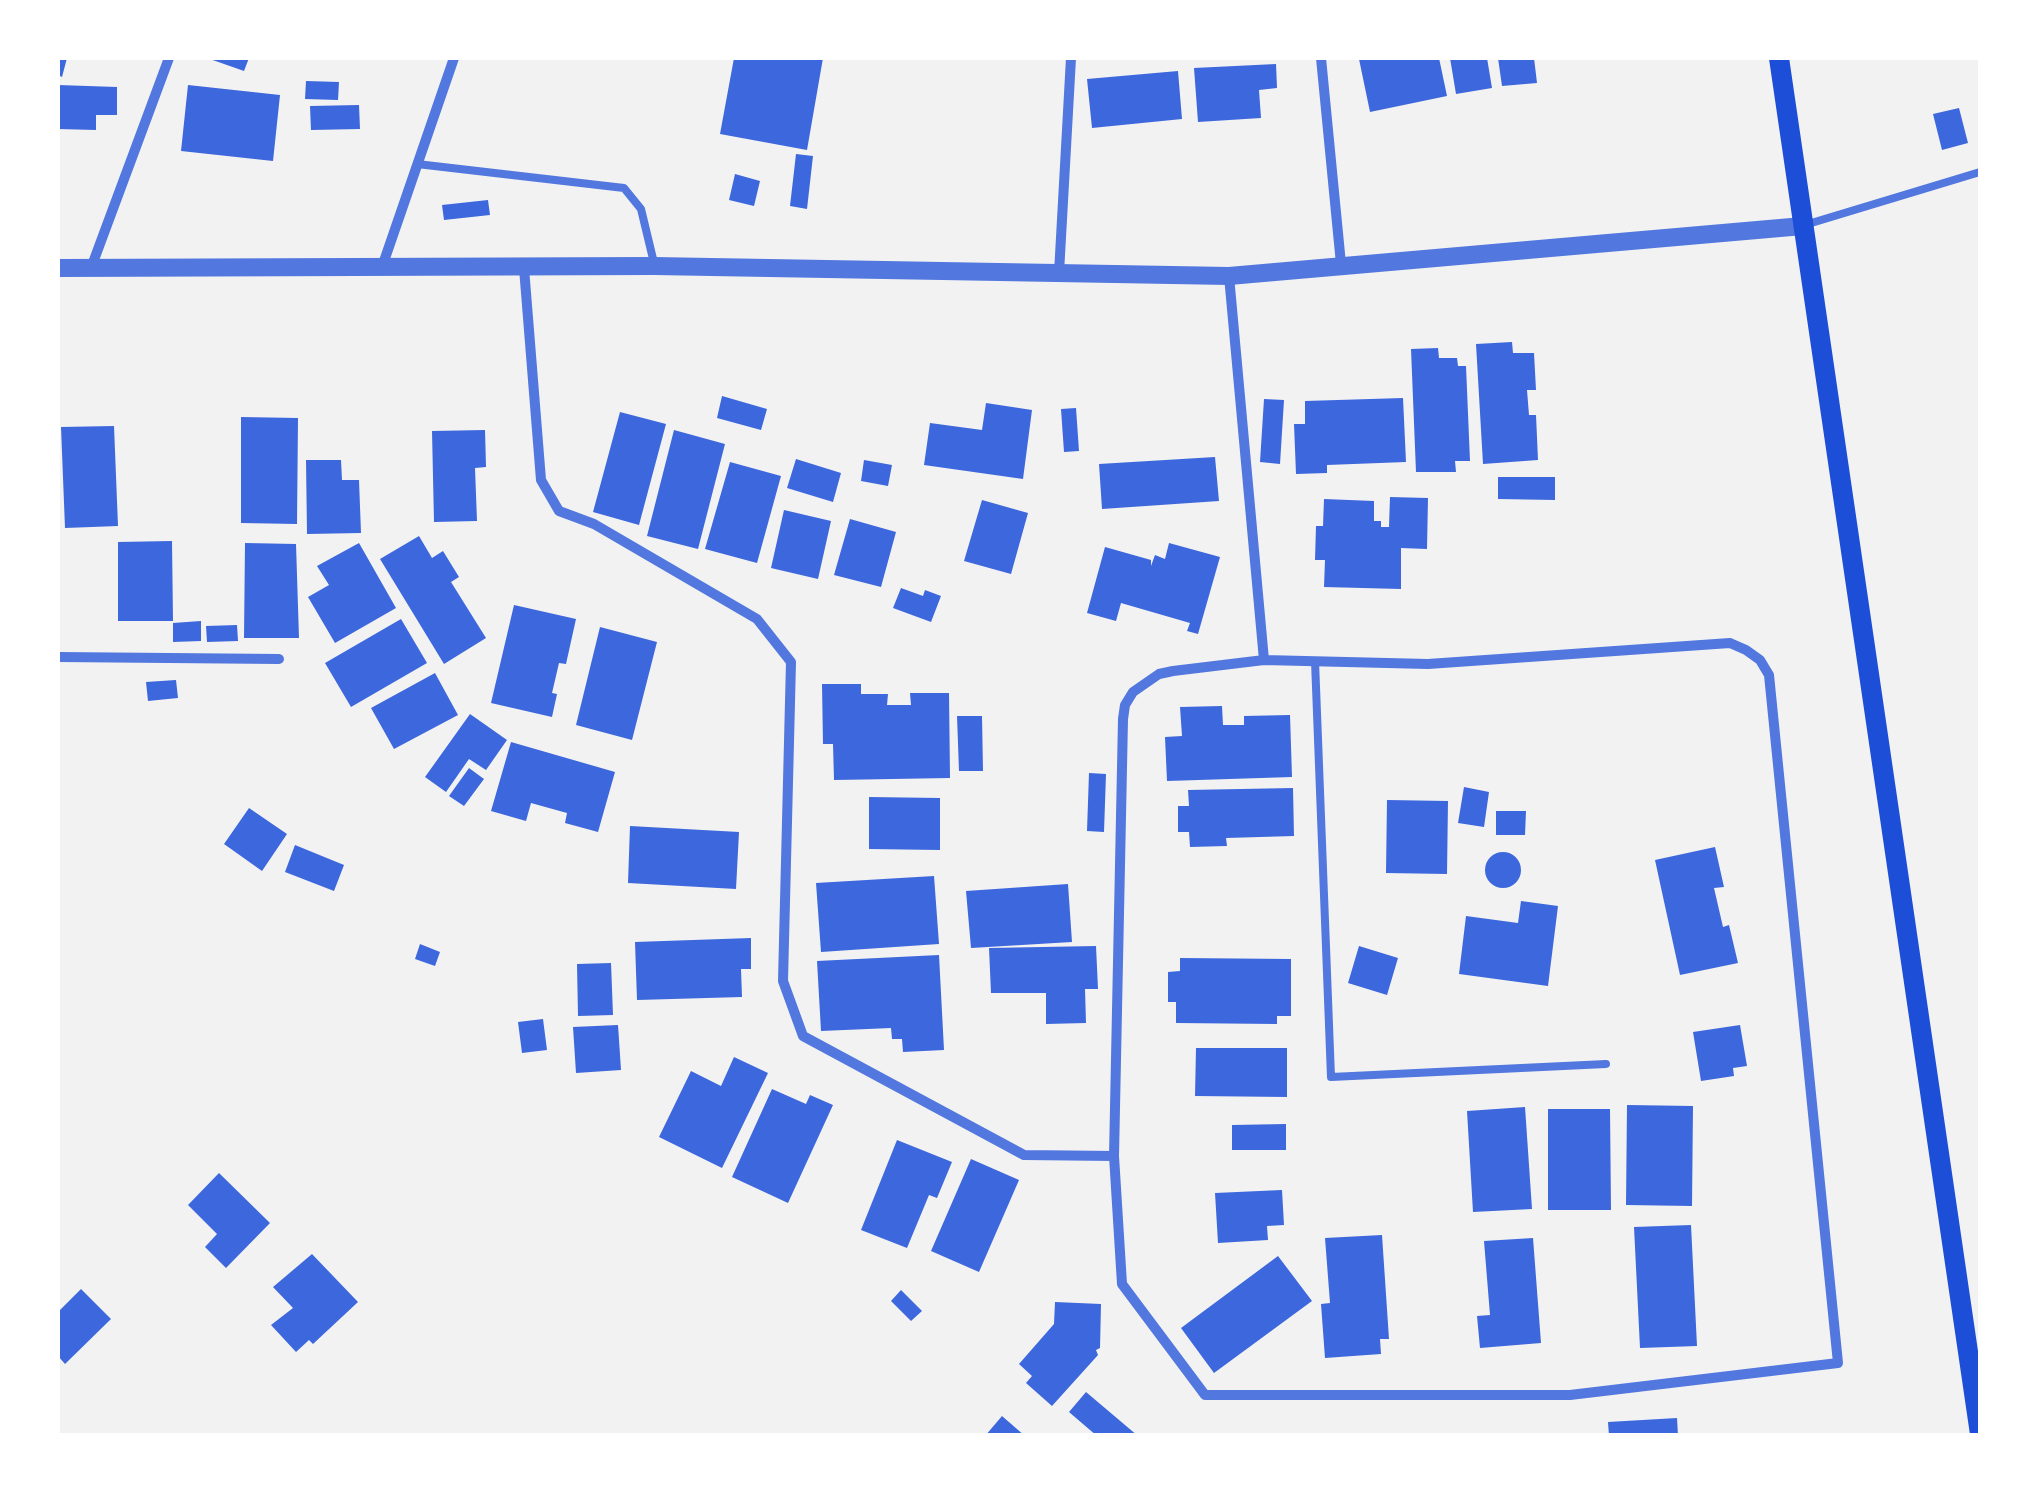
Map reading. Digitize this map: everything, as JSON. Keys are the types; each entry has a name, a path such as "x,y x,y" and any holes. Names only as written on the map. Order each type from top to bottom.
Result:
{"main road":[{"path":"1778,58 1980,1434"}],"street":[{"path":"91,268 169,58"},
{"path":"382,268 454,58"},
{"path":"1059,273 1071,58"},
{"path":"1321,58 1341,264"},
{"path":"58,268 654,266 1230,276 1803,226"},
{"path":"524,268 541,480 559,511 594,524 757,619 791,662 784,981 803,1036 1024,1155 1114,1156"},
{"path":"1230,276 1264,660"},
{"path":"1730,644 1760,660 1769,675 1838,1363 1570,1394 1205,1395 1122,1284 1114,1156 1125,705 1134,692 1159,674 1264,660 1428,664 1730,644"},
{"path":"58,657 279,659"}],"lane":[{"path":"418,164 624,188 640,209 654,266"},
{"path":"1803,226 1980,172"},
{"path":"1315,661 1332,1076 1606,1064"}],"building":[{"path":"58,58 67,58 62,77 58,75"},
{"path":"207,58 249,58 244,71"},
{"path":"734,58 823,58 807,150 720,134"},
{"path":"1439,58 1447,96 1370,112 1359,59"},
{"path":"1450,58 1487,58 1492,88 1456,94"},
{"path":"1498,58 1534,58 1537,83 1502,86"},
{"path":"1276,64 1277,88 1259,90 1261,118 1198,122 1194,68"},
{"path":"1178,71 1182,119 1092,128 1087,79"},
{"path":"306,81 339,82 338,100 305,99"},
{"path":"58,85 117,87 117,115 96,115 96,130 58,129"},
{"path":"188,85 280,95 273,161 181,151"},
{"path":"359,105 360,129 311,130 310,106"},
{"path":"1959,108 1968,143 1942,150 1933,114"},
{"path":"796,154 813,156 807,209 790,206"},
{"path":"735,174 760,181 754,206 729,200"},
{"path":"488,200 490,215 444,220 442,205"},
{"path":"1512,342 1513,353 1534,353 1536,390 1527,390 1529,415 1536,415 1538,460 1483,464 1476,344"},
{"path":"1438,348 1439,358 1457,358 1458,366 1466,366 1470,461 1455,461 1456,472 1416,472 1411,349"},
{"path":"722,396 767,409 761,430 717,418"},
{"path":"1403,398 1406,462 1327,465 1327,473 1296,474 1294,424 1305,424 1305,401"},
{"path":"1264,399 1284,400 1280,464 1260,462"},
{"path":"986,403 1032,410 1023,479 924,465 930,423 982,430"},
{"path":"1076,408 1079,451 1064,452 1061,409"},
{"path":"620,412 666,424 639,525 593,512"},
{"path":"241,417 298,418 297,524 241,523"},
{"path":"114,426 118,526 65,528 61,427"},
{"path":"485,430 486,467 475,468 477,521 434,522 432,431"},
{"path":"674,430 725,444 698,549 647,536"},
{"path":"1215,457 1219,501 1102,509 1099,464"},
{"path":"796,459 841,473 833,502 787,488"},
{"path":"306,460 341,460 342,480 359,480 361,533 307,534"},
{"path":"864,460 892,465 888,486 861,481"},
{"path":"730,462 781,476 757,563 705,549"},
{"path":"1498,477 1555,477 1555,500 1498,499"},
{"path":"1390,497 1428,498 1427,549 1401,548 1401,589 1324,587 1325,560 1315,560 1316,526 1323,526 1324,499 1374,501 1374,521 1389,527"},
{"path":"982,500 1028,513 1011,574 964,561"},
{"path":"784,510 831,521 818,579 771,568"},
{"path":"850,519 896,532 881,587 834,575"},
{"path":"419,536 432,558 443,551 459,577 451,582 486,638 444,664 380,559"},
{"path":"172,541 173,621 118,621 118,542"},
{"path":"245,543 296,544 299,638 244,638"},
{"path":"359,543 396,608 335,643 308,597 329,585 317,566"},
{"path":"1169,543 1220,557 1198,634 1187,631 1190,623 1121,603 1116,621 1087,613 1105,547 1151,560 1151,566 1155,555 1165,559"},
{"path":"901,588 923,596 925,590 941,596 931,622 893,608"},
{"path":"514,605 576,619 566,664 559,663 552,693 557,694 552,717 491,703"},
{"path":"401,619 427,663 351,707 325,663"},
{"path":"201,621 201,641 173,642 173,623"},
{"path":"237,625 238,641 207,642 206,626"},
{"path":"600,627 657,642 632,740 576,725"},
{"path":"435,673 458,715 394,749 371,708"},
{"path":"176,680 178,698 148,701 146,682"},
{"path":"822,684 861,684 861,694 888,694 887,705 911,705 910,693 949,693 950,778 834,780 833,744 823,744"},
{"path":"1222,706 1223,725 1244,725 1244,716 1290,715 1292,777 1167,781 1165,737 1182,736 1180,707"},
{"path":"470,714 507,740 486,770 469,759 446,792 425,777"},
{"path":"957,716 982,716 983,771 959,771"},
{"path":"511,742 615,772 598,832 565,823 567,813 531,803 526,821 491,811"},
{"path":"469,768 484,779 464,806 449,796"},
{"path":"1089,773 1106,774 1104,832 1087,831"},
{"path":"1464,787 1489,792 1484,827 1458,823"},
{"path":"1293,788 1294,836 1226,838 1227,846 1190,847 1189,832 1178,832 1178,806 1189,806 1188,790"},
{"path":"869,797 940,798 940,850 869,849"},
{"path":"1387,800 1448,801 1447,874 1386,873"},
{"path":"249,808 287,834 262,871 224,844"},
{"path":"1496,811 1526,811 1525,835 1496,835"},
{"path":"630,826 739,832 736,889 628,883"},
{"path":"295,845 344,865 334,891 285,872"},
{"path":"1715,847 1724,887 1714,888 1723,927 1729,925 1738,963 1680,975 1655,860"},
{"path":"1503,852 1516,857 1521,870 1516,883 1503,888 1490,883 1485,870 1490,857"},
{"path":"934,876 939,944 821,952 816,883"},
{"path":"1068,884 1072,942 971,948 966,891"},
{"path":"1521,901 1558,906 1548,986 1459,974 1466,916 1518,923"},
{"path":"751,938 751,969 741,969 742,997 637,1000 635,942"},
{"path":"420,944 440,952 435,966 415,959"},
{"path":"1096,946 1098,989 1085,989 1086,1023 1046,1024 1046,993 991,993 989,948"},
{"path":"1359,946 1398,958 1387,995 1348,983"},
{"path":"939,955 944,1050 903,1052 902,1039 892,1039 891,1028 821,1031 817,961"},
{"path":"1180,958 1291,959 1291,1016 1277,1016 1277,1024 1176,1023 1176,1002 1168,1002 1168,972 1180,971"},
{"path":"611,963 613,1015 578,1016 577,964"},
{"path":"543,1019 547,1050 522,1053 518,1022"},
{"path":"618,1025 621,1070 576,1073 573,1027"},
{"path":"1740,1025 1747,1066 1733,1068 1734,1076 1701,1081 1693,1032"},
{"path":"1196,1048 1287,1048 1287,1097 1195,1096"},
{"path":"734,1057 768,1073 722,1168 659,1137 691,1071 721,1086"},
{"path":"772,1089 806,1104 810,1095 833,1105 788,1203 732,1177"},
{"path":"1627,1105 1693,1106 1692,1206 1626,1205"},
{"path":"1525,1107 1532,1209 1473,1212 1467,1111"},
{"path":"1548,1109 1610,1109 1611,1210 1548,1210"},
{"path":"1286,1124 1286,1150 1232,1150 1232,1125"},
{"path":"897,1140 952,1162 937,1198 929,1195 907,1248 861,1230"},
{"path":"971,1159 1019,1180 979,1272 931,1251"},
{"path":"219,1173 270,1223 226,1268 205,1247 217,1234 188,1205"},
{"path":"1282,1190 1284,1225 1267,1226 1268,1240 1218,1243 1215,1193"},
{"path":"1691,1225 1697,1346 1640,1348 1634,1227"},
{"path":"1382,1235 1389,1339 1380,1339 1381,1354 1325,1358 1321,1304 1330,1303 1325,1238"},
{"path":"1533,1238 1541,1343 1480,1348 1477,1316 1490,1315 1484,1241"},
{"path":"312,1254 358,1302 313,1344 309,1340 296,1352 271,1325 293,1308 273,1287"},
{"path":"1278,1256 1312,1301 1214,1373 1181,1328"},
{"path":"81,1289 111,1319 65,1364 58,1356 58,1312"},
{"path":"901,1290 922,1311 911,1321 891,1301"},
{"path":"1055,1302 1101,1304 1100,1348 1052,1406 1026,1383 1032,1376 1019,1364 1054,1324"},
{"path":"1086,1392 1138,1436 1097,1436 1069,1412"},
{"path":"1002,1416 1025,1436 985,1436"},
{"path":"1677,1418 1678,1436 1609,1436 1608,1422"}]}
